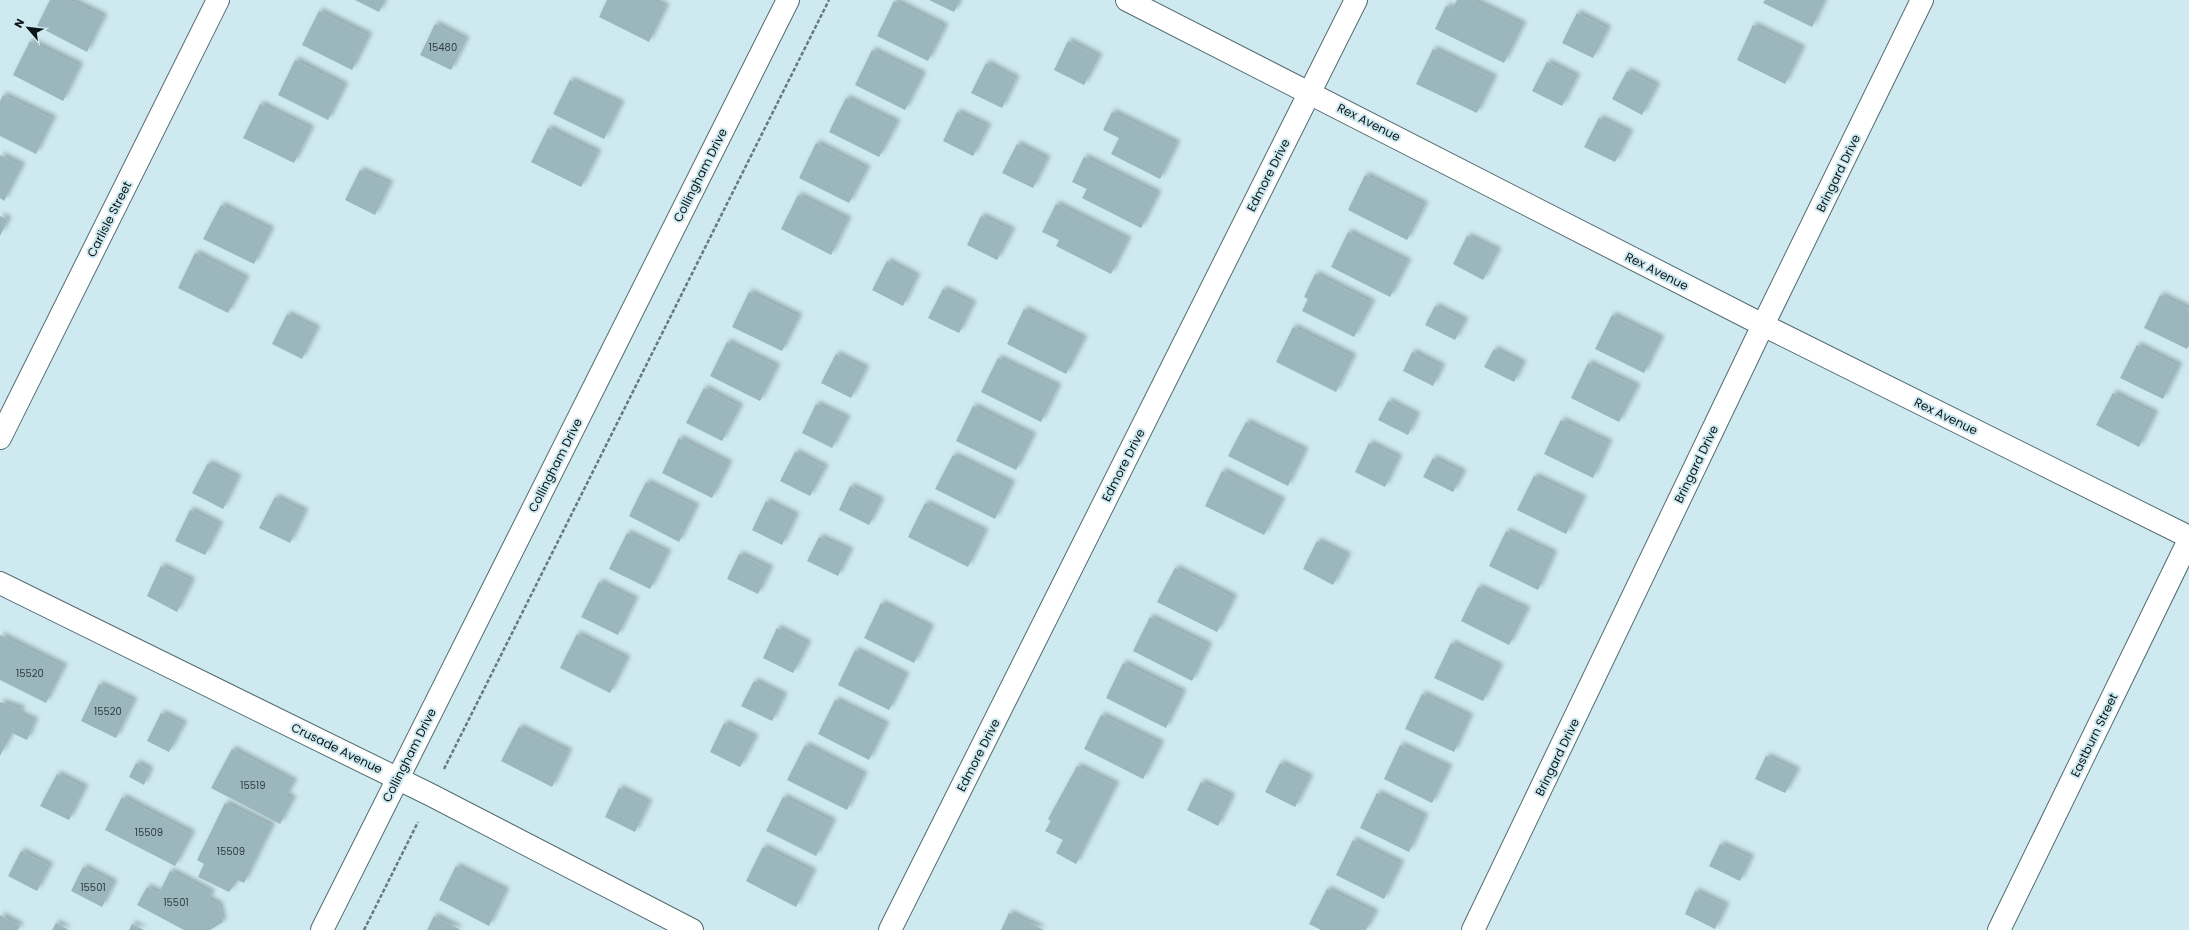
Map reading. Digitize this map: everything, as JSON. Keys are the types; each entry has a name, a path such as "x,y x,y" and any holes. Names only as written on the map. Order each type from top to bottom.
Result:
{"street":[{"name":"Carlisle Street","path":"0,438 218,0"},
{"name":"Collingham Drive","path":"322,930 788,0"},
{"name":"Rex Avenue","path":"1127,0 1310,92 1763,325 2189,538"},
{"name":"Edmore Drive","path":"890,930 1356,0"},
{"name":"Bringard Drive","path":"1473,930 1763,325 1922,0"},
{"name":"Eastburn Street","path":"1999,930 2189,538"},
{"name":"Crusade Avenue","path":"0,583 431,795 692,930"}],"path":[{"path":"364,930 828,0"}],"building":[{"path":"50,0 70,0 104,17 87,52 37,26"},
{"path":"355,0 385,0 379,12"},
{"path":"607,0 652,0 666,7 649,42 599,17"},
{"path":"929,0 960,0 954,12"},
{"path":"1457,0 1472,0 1523,25 1504,63 1435,29 1446,6 1452,9"},
{"path":"1765,0 1825,0 1812,27 1763,3"},
{"path":"894,1 945,27 928,61 877,36"},
{"path":"319,11 369,36 352,70 302,45"},
{"path":"1577,13 1608,29 1593,58 1562,43"},
{"path":"435,24 466,40 451,70 420,55"},
{"path":"1753,25 1802,49 1785,84 1737,60"},
{"path":"30,41 80,66 63,101 13,75"},
{"path":"1068,41 1099,57 1084,85 1054,70"},
{"path":"1433,49 1494,78 1477,113 1416,84"},
{"path":"872,50 923,75 905,110 855,85"},
{"path":"295,60 345,86 328,120 278,95"},
{"path":"1547,62 1577,77 1562,106 1532,91"},
{"path":"986,63 1016,79 1002,108 971,93"},
{"path":"1627,71 1657,86 1642,115 1612,99"},
{"path":"570,80 621,104 604,139 553,114"},
{"path":"3,95 53,119 36,154 0,136 0,101"},
{"path":"846,98 897,123 879,157 829,132"},
{"path":"260,104 311,129 294,163 243,138"},
{"path":"957,112 988,127 973,156 943,141"},
{"path":"1112,112 1177,144 1160,179 1111,154 1119,138 1103,130"},
{"path":"1599,118 1630,133 1615,162 1584,147"},
{"path":"548,128 598,153 581,187 531,162"},
{"path":"816,143 867,169 849,203 799,178"},
{"path":"1017,144 1047,159 1033,188 1002,173"},
{"path":"0,155 22,166 4,201 0,198"},
{"path":"1084,157 1158,194 1141,228 1082,198 1087,189 1072,182"},
{"path":"360,170 390,184 375,215 345,200"},
{"path":"1365,175 1425,205 1407,240 1348,210"},
{"path":"798,195 848,220 831,255 781,229"},
{"path":"1056,204 1128,240 1111,274 1056,246 1059,240 1042,232"},
{"path":"221,205 271,230 254,264 203,239"},
{"path":"0,216 8,220 0,236"},
{"path":"981,216 1012,231 997,260 967,245"},
{"path":"1348,232 1408,262 1390,297 1331,267"},
{"path":"1467,236 1498,251 1483,280 1453,264"},
{"path":"195,253 246,279 228,313 178,288"},
{"path":"887,261 917,277 903,306 872,290"},
{"path":"1315,274 1372,303 1354,337 1302,311 1308,299 1304,297"},
{"path":"943,289 973,304 959,333 928,318"},
{"path":"749,292 799,317 782,351 732,327"},
{"path":"2160,295 2189,309 2189,345 2187,349 2144,328"},
{"path":"1435,306 1465,321 1455,340 1425,325"},
{"path":"1024,309 1084,339 1066,374 1007,344"},
{"path":"287,314 317,329 302,359 272,344"},
{"path":"1612,315 1661,339 1644,373 1595,349"},
{"path":"1293,327 1353,357 1336,392 1276,362"},
{"path":"727,342 777,367 760,401 710,376"},
{"path":"2137,345 2179,366 2163,399 2120,378"},
{"path":"1494,349 1523,364 1514,382 1484,367"},
{"path":"1412,352 1442,367 1433,386 1403,371"},
{"path":"836,354 866,369 851,398 821,383"},
{"path":"998,358 1058,387 1041,422 981,392"},
{"path":"1588,363 1637,387 1619,422 1571,398"},
{"path":"704,388 740,407 722,441 686,423"},
{"path":"2113,393 2155,414 2139,447 2096,425"},
{"path":"1388,401 1417,416 1408,435 1378,420"},
{"path":"816,404 847,419 832,448 802,433"},
{"path":"973,406 1033,436 1016,470 956,441"},
{"path":"1561,420 1609,443 1593,478 1544,454"},
{"path":"1246,422 1305,451 1288,486 1228,456"},
{"path":"679,438 729,464 712,498 662,473"},
{"path":"1369,443 1399,458 1385,487 1355,472"},
{"path":"795,452 825,468 810,496 780,481"},
{"path":"953,455 1012,484 995,519 935,489"},
{"path":"1433,458 1463,473 1453,492 1423,477"},
{"path":"208,463 238,478 223,509 192,493"},
{"path":"1222,471 1282,501 1264,535 1205,506"},
{"path":"1534,476 1583,499 1566,534 1517,510"},
{"path":"646,482 696,507 679,542 629,516"},
{"path":"850,486 881,501 869,525 839,510"},
{"path":"275,497 305,512 290,543 259,528"},
{"path":"766,501 796,516 782,545 752,530"},
{"path":"925,503 985,532 968,567 908,537"},
{"path":"190,510 220,525 205,555 175,541"},
{"path":"1506,531 1554,554 1538,590 1489,566"},
{"path":"627,533 668,553 650,589 609,569"},
{"path":"819,537 850,551 838,576 807,561"},
{"path":"1317,541 1348,556 1333,585 1303,569"},
{"path":"739,554 770,569 758,594 727,579"},
{"path":"161,566 192,581 177,612 147,596"},
{"path":"1175,568 1234,598 1217,632 1157,602"},
{"path":"599,582 635,600 618,635 581,617"},
{"path":"1478,587 1527,610 1509,645 1461,621"},
{"path":"881,603 931,628 914,663 864,638"},
{"path":"1150,617 1209,646 1192,681 1133,651"},
{"path":"777,628 808,644 793,673 763,658"},
{"path":"577,634 627,659 610,693 560,668"},
{"path":"0,635 64,667 46,703 0,680"},
{"path":"1451,643 1500,667 1483,701 1434,678"},
{"path":"855,650 906,676 889,710 838,685"},
{"path":"1123,663 1183,693 1166,728 1106,698"},
{"path":"754,681 784,696 772,721 741,706"},
{"path":"99,684 134,701 116,738 81,721"},
{"path":"1422,694 1470,717 1454,752 1405,729"},
{"path":"835,700 886,725 869,760 818,734"},
{"path":"0,702 22,709 19,714 35,721 27,740 12,733 0,756"},
{"path":"161,713 184,724 169,752 147,741"},
{"path":"1101,715 1161,744 1143,779 1084,749"},
{"path":"724,723 755,738 740,767 710,752"},
{"path":"519,727 569,752 552,787 501,761"},
{"path":"805,745 864,775 847,810 787,780"},
{"path":"1400,745 1449,768 1432,803 1384,779"},
{"path":"232,749 294,782 286,796 293,799 280,824 211,788"},
{"path":"1766,756 1797,771 1785,793 1755,779"},
{"path":"136,763 150,770 144,785 129,777"},
{"path":"1280,763 1310,778 1295,807 1265,792"},
{"path":"1077,766 1116,785 1076,864 1056,853 1063,840 1045,831 1051,821 1048,819"},
{"path":"57,774 85,788 69,820 40,806"},
{"path":"1201,782 1232,797 1218,826 1187,810"},
{"path":"619,788 649,803 635,832 605,817"},
{"path":"1377,793 1425,817 1409,852 1360,828"},
{"path":"122,797 192,834 175,866 105,830"},
{"path":"783,797 833,822 816,856 766,831"},
{"path":"225,803 272,826 244,883 238,880 229,892 198,877 204,864 197,860"},
{"path":"1353,840 1401,864 1384,899 1336,875"},
{"path":"1720,844 1751,858 1740,881 1709,866"},
{"path":"763,847 813,872 796,907 746,881"},
{"path":"21,851 50,866 37,891 8,876"},
{"path":"456,866 506,891 489,926 439,900"},
{"path":"83,867 114,883 102,907 71,891"},
{"path":"170,871 212,893 208,899 219,905 223,922 210,930 184,930 137,905 147,887 159,893"},
{"path":"1327,889 1375,913 1366,930 1321,930 1309,924"},
{"path":"1695,891 1726,906 1715,929 1685,914"},
{"path":"1009,913 1044,930 1001,930"},
{"path":"0,915 20,926 18,930 0,930"},
{"path":"434,916 461,930 427,930"},
{"path":"56,923 69,930 52,930"},
{"path":"132,924 144,930 129,930"}]}
